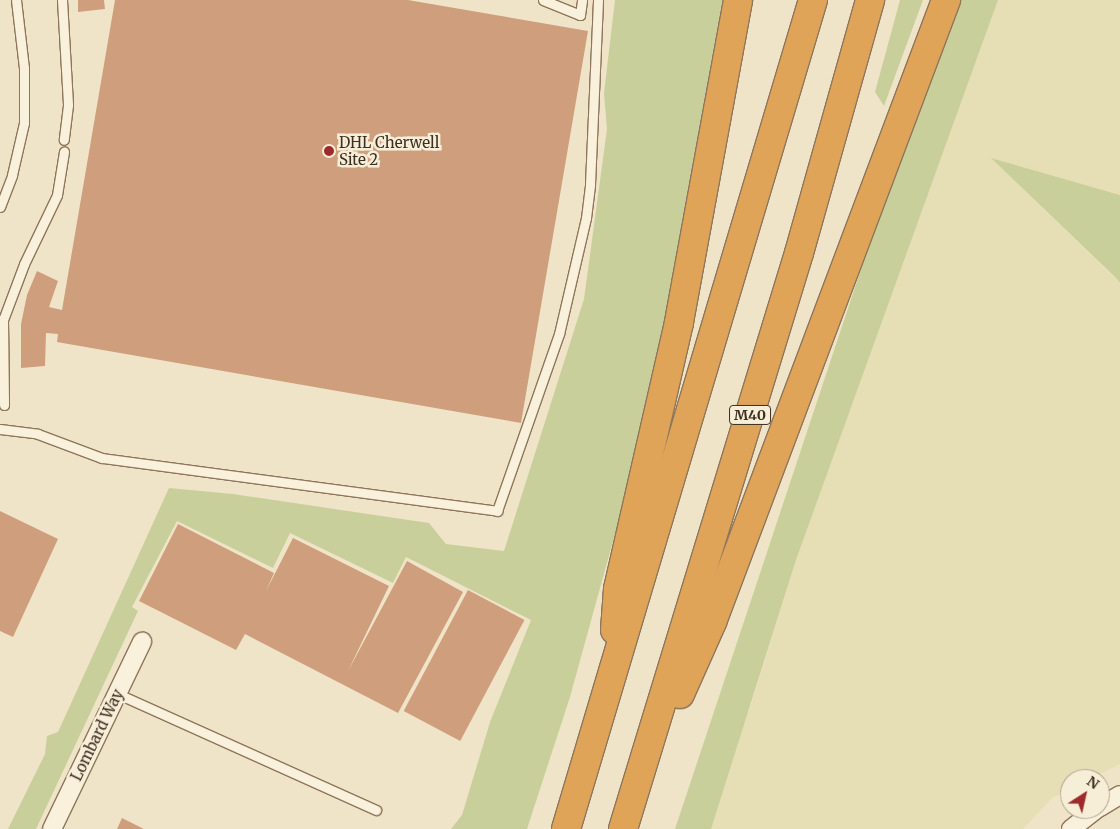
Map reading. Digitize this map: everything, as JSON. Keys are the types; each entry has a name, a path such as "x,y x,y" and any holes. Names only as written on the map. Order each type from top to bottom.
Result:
{"highway":[{"path":"610,689 618,589 679,322 738,0"},
{"path":"566,829 610,689 813,0"},
{"name":"M40","path":"623,829 799,253 870,0"},
{"name":"M40","path":"632,801 712,622 946,0"}],"street":[{"name":"Lombard Way","path":"52,829 98,728 118,694 142,642"},
{"path":"1071,829 1084,819"}],"lane":[{"path":"0,207 12,175 24,123 24,68 16,0"},
{"path":"62,0 68,105 64,140"},
{"path":"543,0 580,15 582,0"},
{"path":"0,429 38,434 102,458 497,511 559,334 584,226 590,184 598,0"},
{"path":"4,405 2,320 24,264 56,195 64,152"},
{"path":"118,694 376,810"}],"shaded area":[{"path":"998,0 1120,0 1120,195 992,159 1120,283 1120,764 1110,769 1060,769 1060,794 1052,798 1023,829 704,829 751,705 796,560"}],"green space":[{"path":"615,0 726,0 688,216 640,443 570,697 527,829 451,829 462,815 490,722 531,620 406,557 393,583 290,533 273,568 177,521 132,607 138,611 36,829 8,829 45,754 47,736 58,732 169,488 233,494 429,523 446,544 504,551 584,299 607,129 604,93"},
{"path":"900,0 923,0 884,106 875,92"},
{"path":"960,0 998,0 796,560 711,829 675,829 879,215"},
{"path":"991,158 1120,195 1120,283 1116,278"}],"building":[{"path":"78,0 104,0 105,9 78,12"},
{"name":"DHL Cherwell Site 2","path":"115,0 408,0 588,31 521,423 57,342 58,334 46,333 45,366 21,368 21,324 27,295 37,271 58,281 49,307 62,310"},
{"path":"0,511 58,539 13,637 0,631"},
{"path":"178,524 274,573 266,591 293,538 389,586 348,671 407,561 463,592 398,713 245,634 236,650 139,601"},
{"path":"468,590 525,620 460,741 404,711"},
{"path":"122,818 144,829 117,829"}],"place":[{"name":"DHL Cherwell Site 2","path":"329,151"}]}
